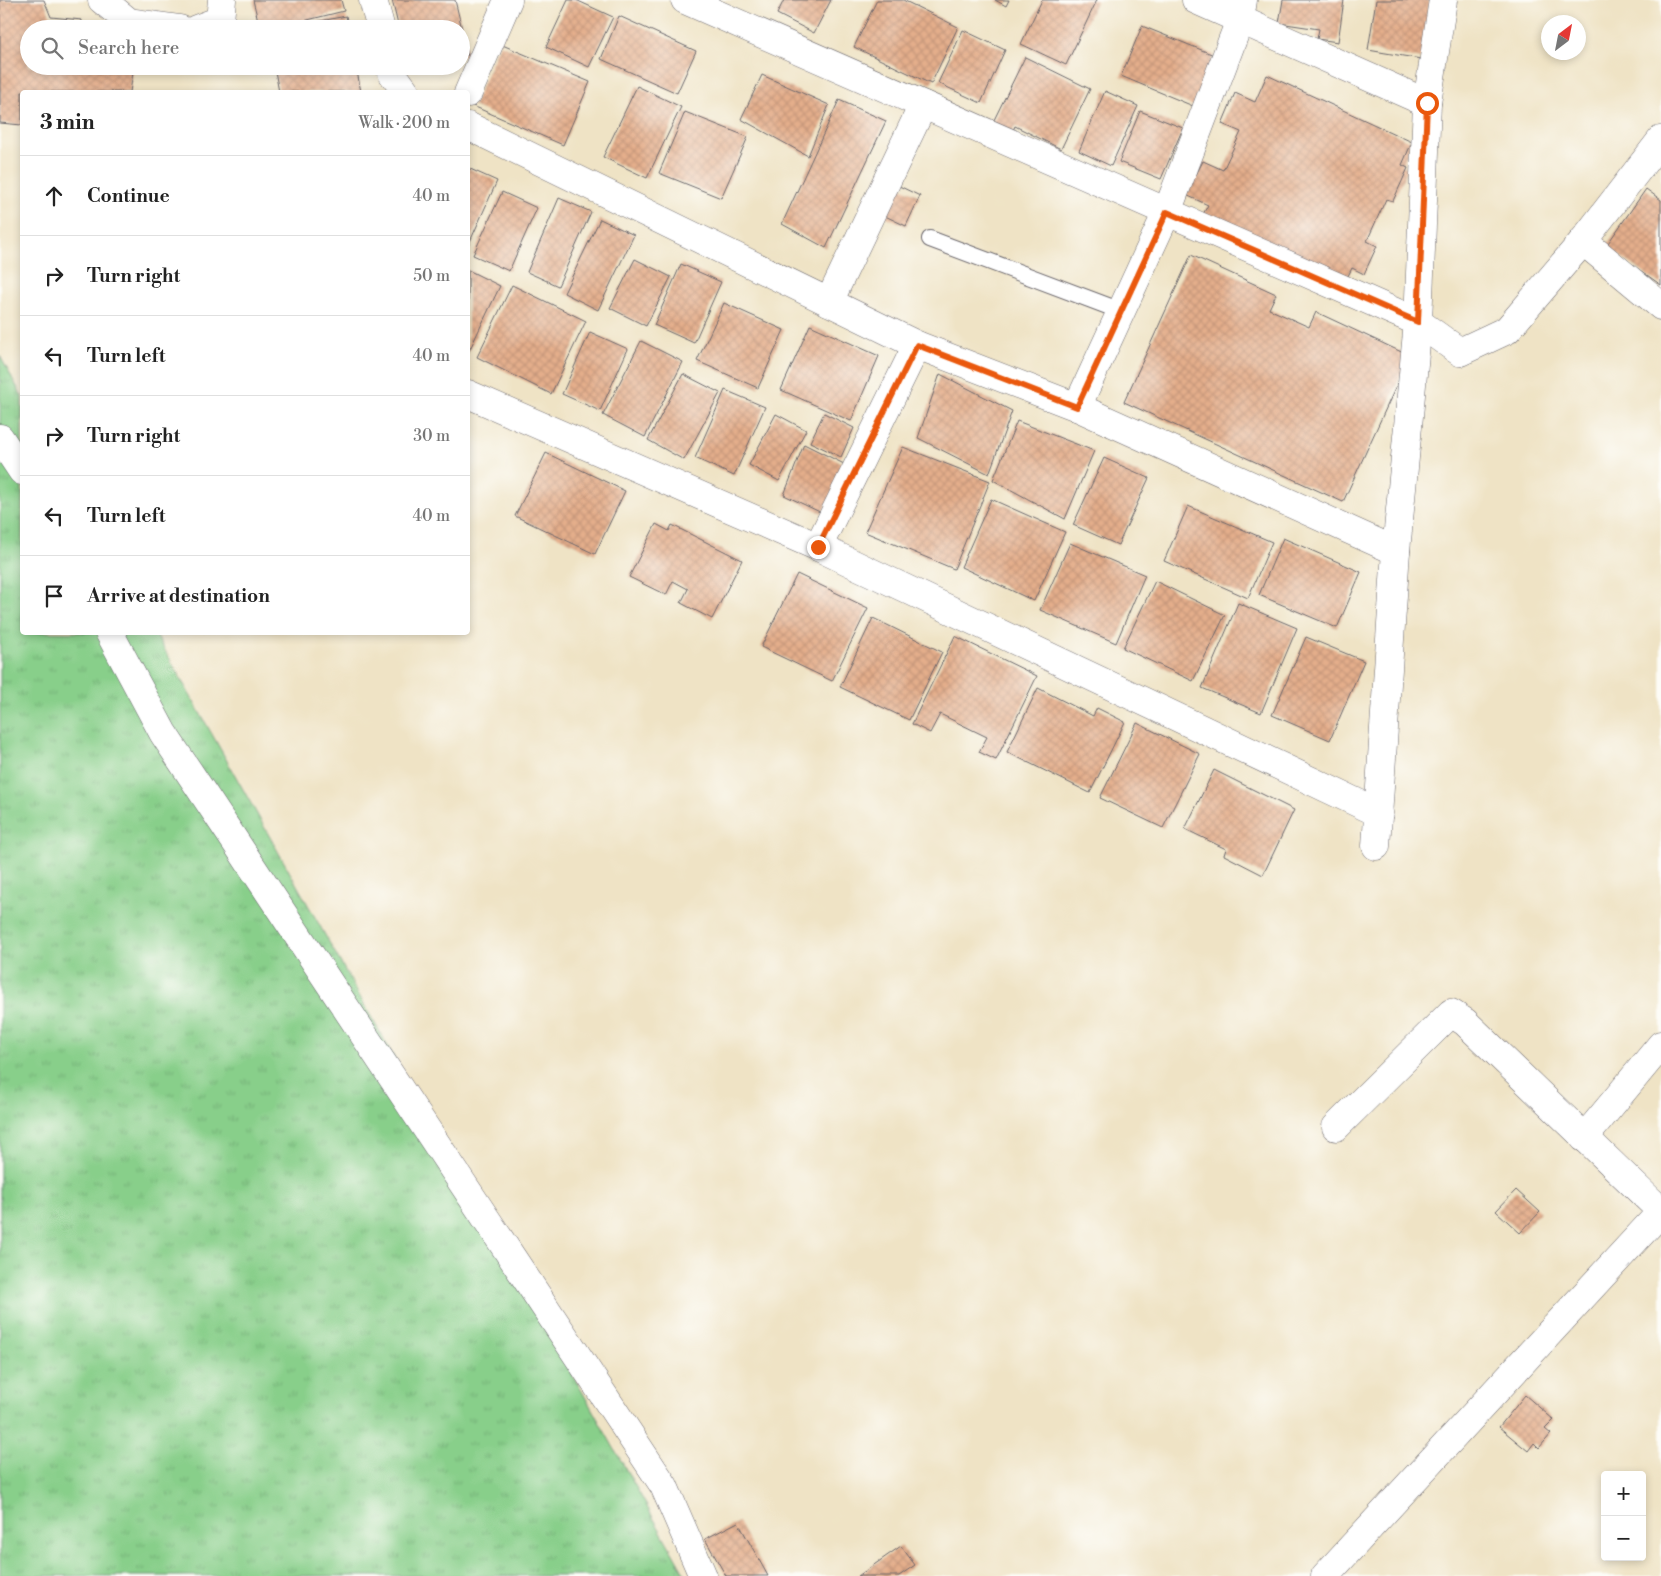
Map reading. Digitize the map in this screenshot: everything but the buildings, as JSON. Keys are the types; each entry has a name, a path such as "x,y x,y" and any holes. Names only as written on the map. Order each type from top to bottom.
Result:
{"street":[{"path":"102,0 127,20"},
{"path":"220,20 222,0"},
{"path":"373,0 379,20"},
{"path":"469,90 508,0"},
{"path":"685,0 1418,322 1460,352 1507,330 1583,241 1661,140"},
{"path":"1196,0 1241,10 1427,103"},
{"path":"1376,846 1396,551 1418,322 1427,103 1443,0"},
{"path":"1077,407 1167,212 1241,10"},
{"path":"393,75 405,90"},
{"path":"829,302 923,105"},
{"path":"470,127 917,345 1077,407 1396,551"},
{"path":"1583,241 1661,306"},
{"path":"818,547 917,345"},
{"path":"470,395 818,547 1378,812"},
{"path":"0,438 20,468"},
{"path":"111,635 163,733 664,1486 704,1576"},
{"path":"1325,1576 1661,1211 1465,1022 1451,1013 1336,1127"},
{"path":"1584,1138 1661,1045"}],"lane":[{"path":"930,239 1121,311"}],"green space":[{"path":"0,356 20,392 20,635 156,635 686,1576 0,1576"}],"route":[{"path":"818,547 917,345 1077,407 1167,212 1418,322 1427,103"}]}
